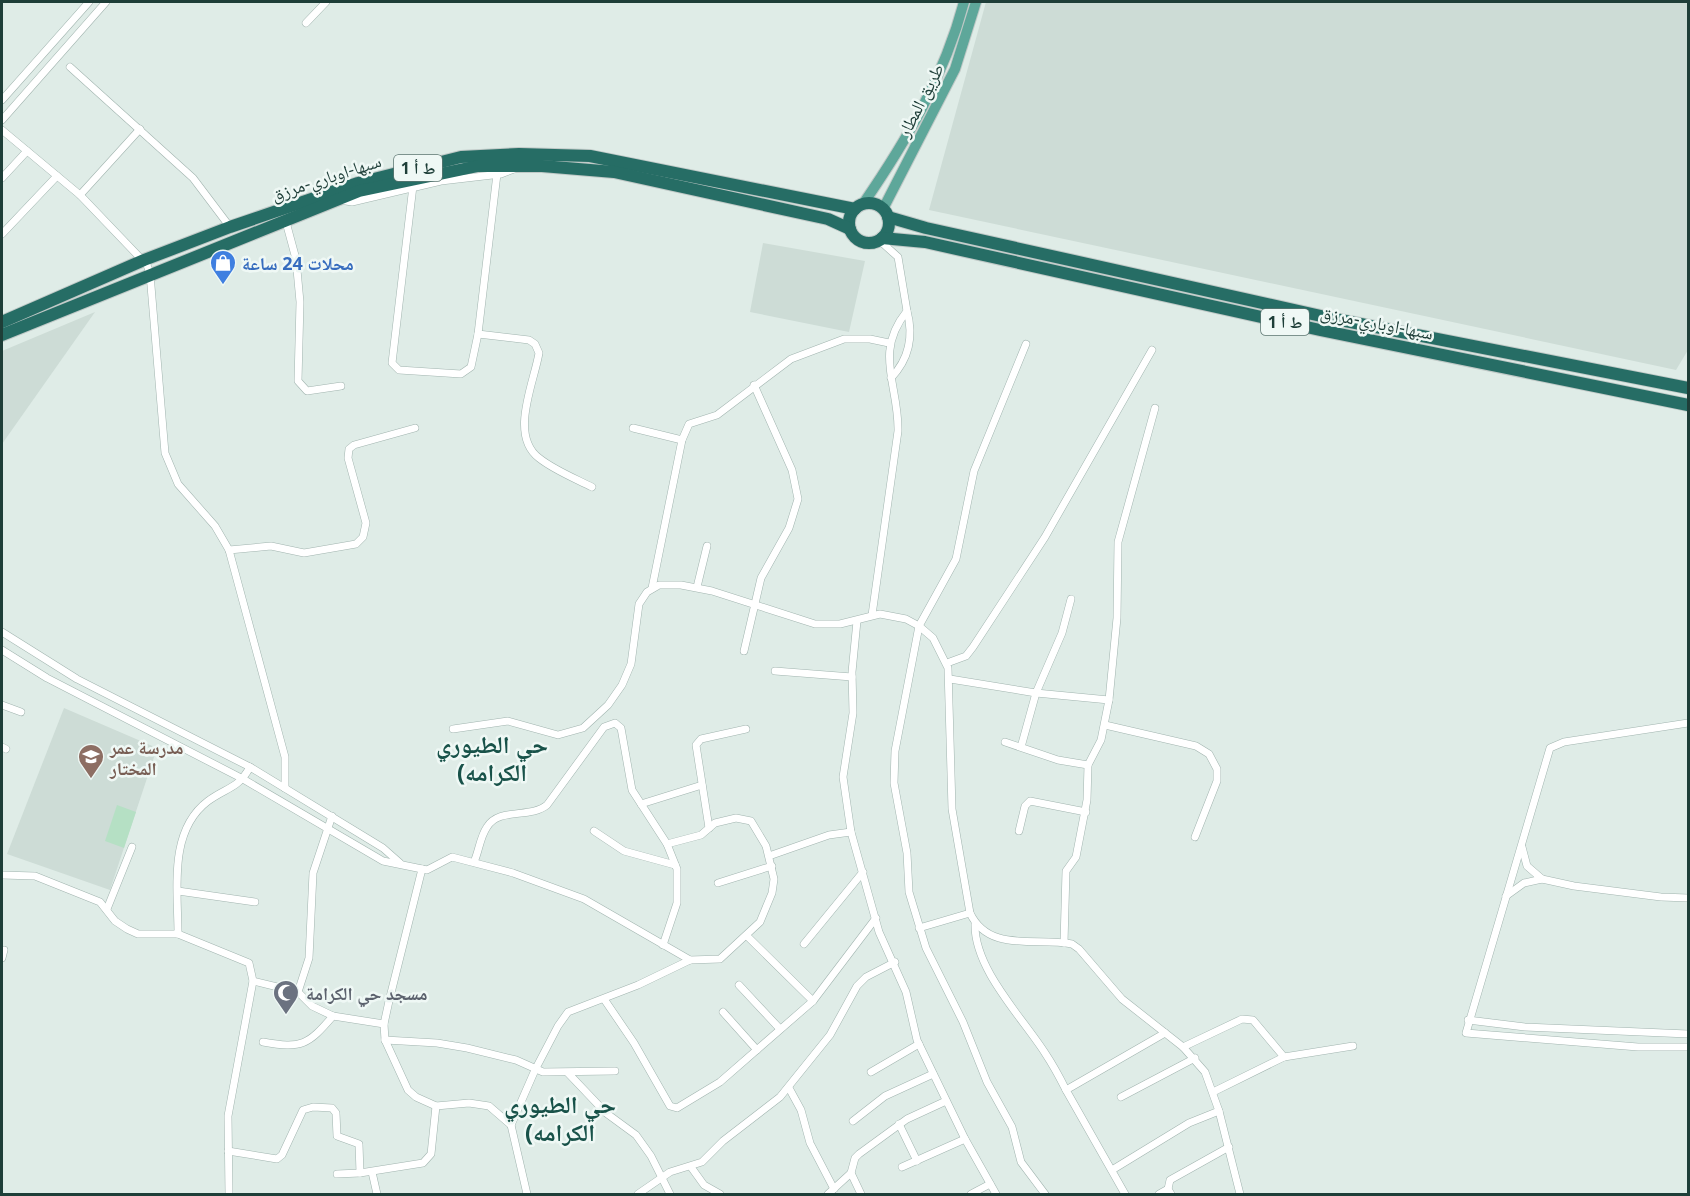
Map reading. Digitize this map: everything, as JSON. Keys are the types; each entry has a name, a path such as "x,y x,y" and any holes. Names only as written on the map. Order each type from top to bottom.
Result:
{"highway":[{"name":"سبها-اوباري-مرزق","path":"3,319 230,227 378,177 461,157 519,154 567,155 614,160 859,207"},
{"name":"سبها-اوباري-مرزق","path":"2,335 150,274 286,222 338,199 406,179 478,166 518,165 590,169 637,176 828,219 850,229"},
{"path":"874,203 886,213 889,226 881,239 865,242 856,237 850,229 850,218 859,207 874,203"},
{"name":"سبها-اوباري-مرزق","path":"886,213 926,228 1330,318 1689,388"},
{"name":"سبها-اوباري-مرزق","path":"881,239 925,242 1320,330 1689,405"},
{"path":"1320,330 1330,318"}],"main road":[{"name":"طريق المطار","path":"859,207 901,147 927,101 945,62 964,2"},
{"name":"طريق المطار","path":"886,213 955,69 976,2"}],"street":[{"path":"2,100 89,2"},
{"path":"2,120 106,2"},
{"path":"306,23 326,2"},
{"path":"81,11 90,19"},
{"path":"70,67 198,183 230,227"},
{"path":"2,129 80,195 144,260 150,274 165,453 178,484 214,526 229,550 285,758 285,788"},
{"path":"80,195 140,129"},
{"path":"2,178 27,151"},
{"path":"338,199 351,202 413,186 496,174 518,165"},
{"path":"413,186 393,366 399,370 464,373 472,364 478,334 496,174"},
{"path":"2,234 57,176"},
{"path":"286,222 296,259 299,290 299,385 310,391 340,386"},
{"path":"881,239 896,253 900,262 910,332 907,352 891,378"},
{"path":"872,615 898,432 897,402 888,362 889,343 896,326 907,311"},
{"path":"478,334 529,340 536,344 539,353 525,421 526,440 537,456 591,487"},
{"path":"652,588 682,440 689,424 717,415 791,359 811,354 835,341 864,339 889,343"},
{"path":"1026,344 974,471 956,558 919,626 895,751 894,775 907,853 909,892 926,948 963,1022 987,1082 1012,1127 1021,1162 1045,1194"},
{"path":"946,663 959,659 973,647 1045,537 1152,350"},
{"path":"744,651 764,570 789,528 798,490 792,470 754,385"},
{"path":"1064,943 1066,871 1076,857 1086,812 1088,765 1105,725 1117,618 1118,542 1155,408"},
{"path":"229,550 271,546 304,553 356,544 363,537 366,523 348,458 349,449 354,445 415,428"},
{"path":"633,428 682,440"},
{"path":"697,587 707,546"},
{"path":"453,729 508,721 558,735 584,728 608,705 622,685 633,652 636,611 642,597 652,588 673,584 697,587 815,624 840,624 872,615 891,615 919,626 939,646 950,679 952,809 970,913 984,962 1066,1090 1125,1194"},
{"path":"1021,747 1036,693 1062,633 1071,599"},
{"path":"857,621 852,677 852,713 843,777 851,832 879,932 895,962 906,992 919,1044 965,1139 996,1194"},
{"path":"2,632 77,679 250,767 383,848 400,863"},
{"path":"2,650 47,678 243,779 383,861 422,869 434,868 448,857 513,873 584,899 690,960"},
{"path":"776,670 852,677"},
{"path":"950,679 1036,693 1108,700"},
{"path":"2,705 21,712"},
{"path":"474,862 487,826 492,821 505,816 536,812 547,805 604,727 610,723 621,728 629,782 635,798 667,844 675,865 679,884 677,903 663,945"},
{"path":"1689,723 1564,742 1550,748 1466,1033 1638,1047 1689,1047"},
{"path":"1105,725 1196,746 1212,758 1217,769 1217,781 1194,837"},
{"path":"709,828 696,750 698,742 746,729"},
{"path":"1005,742 1058,760 1088,765"},
{"path":"178,934 178,860 187,827 207,801 236,786 250,767"},
{"path":"641,804 702,785"},
{"path":"1019,831 1024,806 1030,801 1086,812"},
{"path":"298,992 309,958 313,873 332,816"},
{"path":"511,1125 535,1070 562,1018 577,1008 604,999 690,960 720,959 760,922 774,879 762,835 751,821 736,818 709,828 699,836 667,844"},
{"path":"594,831 624,851 675,865"},
{"path":"769,856 829,835 851,832"},
{"path":"1521,843 1527,866 1542,879"},
{"path":"107,909 132,847"},
{"path":"718,883 772,866"},
{"path":"422,869 384,1024 385,1040 408,1089 416,1097 436,1106 478,1103 489,1106 511,1125 527,1194"},
{"path":"804,944 863,872"},
{"path":"2,875 31,875 100,902 121,926 138,933 178,934 247,961 253,972 253,981 228,1116 229,1194"},
{"path":"1506,896 1524,883 1542,879 1574,886 1661,897 1689,898"},
{"path":"178,891 255,902"},
{"path":"920,928 970,913"},
{"path":"604,999 626,1030 673,1108 684,1105 720,1082 813,1001 876,918"},
{"path":"975,924 999,940 1064,943 1079,949 1122,999 1195,1058 1205,1072 1213,1092 1240,1194"},
{"path":"747,936 813,1001"},
{"path":"638,1194 660,1178 702,1162 723,1141 789,1088 830,1035 857,986 866,977 895,962"},
{"path":"253,981 298,992 312,1006 333,1016 384,1024"},
{"path":"739,984 780,1029"},
{"path":"723,1012 757,1050"},
{"path":"263,1042 301,1045 315,1037 333,1016"},
{"path":"1183,1047 1242,1019 1253,1020 1284,1057"},
{"path":"1468,1020 1525,1027 1689,1034"},
{"path":"1066,1090 1165,1033"},
{"path":"385,1040 438,1043 467,1048 516,1060 535,1070 568,1073 615,1071"},
{"path":"871,1071 919,1044"},
{"path":"1213,1092 1284,1057 1353,1046"},
{"path":"1121,1097 1195,1058"},
{"path":"568,1073 606,1113 636,1135 651,1156 670,1194"},
{"path":"853,1121 878,1100 933,1074"},
{"path":"789,1088 801,1110 813,1149 831,1192 851,1173 859,1154 899,1124 946,1101"},
{"path":"337,1174 372,1172 416,1165 427,1159 431,1154 436,1106"},
{"path":"228,1151 277,1159 282,1155 303,1110 313,1107 332,1108 336,1113 337,1136 358,1144 360,1173"},
{"path":"1112,1170 1189,1123 1219,1111"},
{"path":"899,1124 917,1161"},
{"path":"902,1167 965,1139"},
{"path":"1159,1194 1170,1191 1170,1180 1229,1148"},
{"path":"691,1167 704,1185 720,1194"},
{"path":"372,1172 377,1194"},
{"path":"851,1173 861,1194"},
{"path":"971,1194 990,1184"}],"shaded area":[{"path":"986,2 1688,2 1688,350 1676,370 929,210"},
{"path":"763,243 865,261 849,332 750,312"},
{"path":"95,312 2,444 2,351"},
{"name":"مدرسة عمر المختار","path":"64,708 157,748 110,890 7,854"}],"green space":[{"path":"117,805 136,812 124,848 105,841"}],"place":[{"name":"محلات 24 ساعة","path":"223,286"},
{"name":"مدرسة عمر المختار","path":"91,780"},
{"name":"مسجد حي الكرامة","path":"286,1016"}],"district":[{"name":"حي الطيوري (الكرامه","path":"492,757"},
{"name":"حي الطيوري (الكرامه","path":"560,1117"}]}
